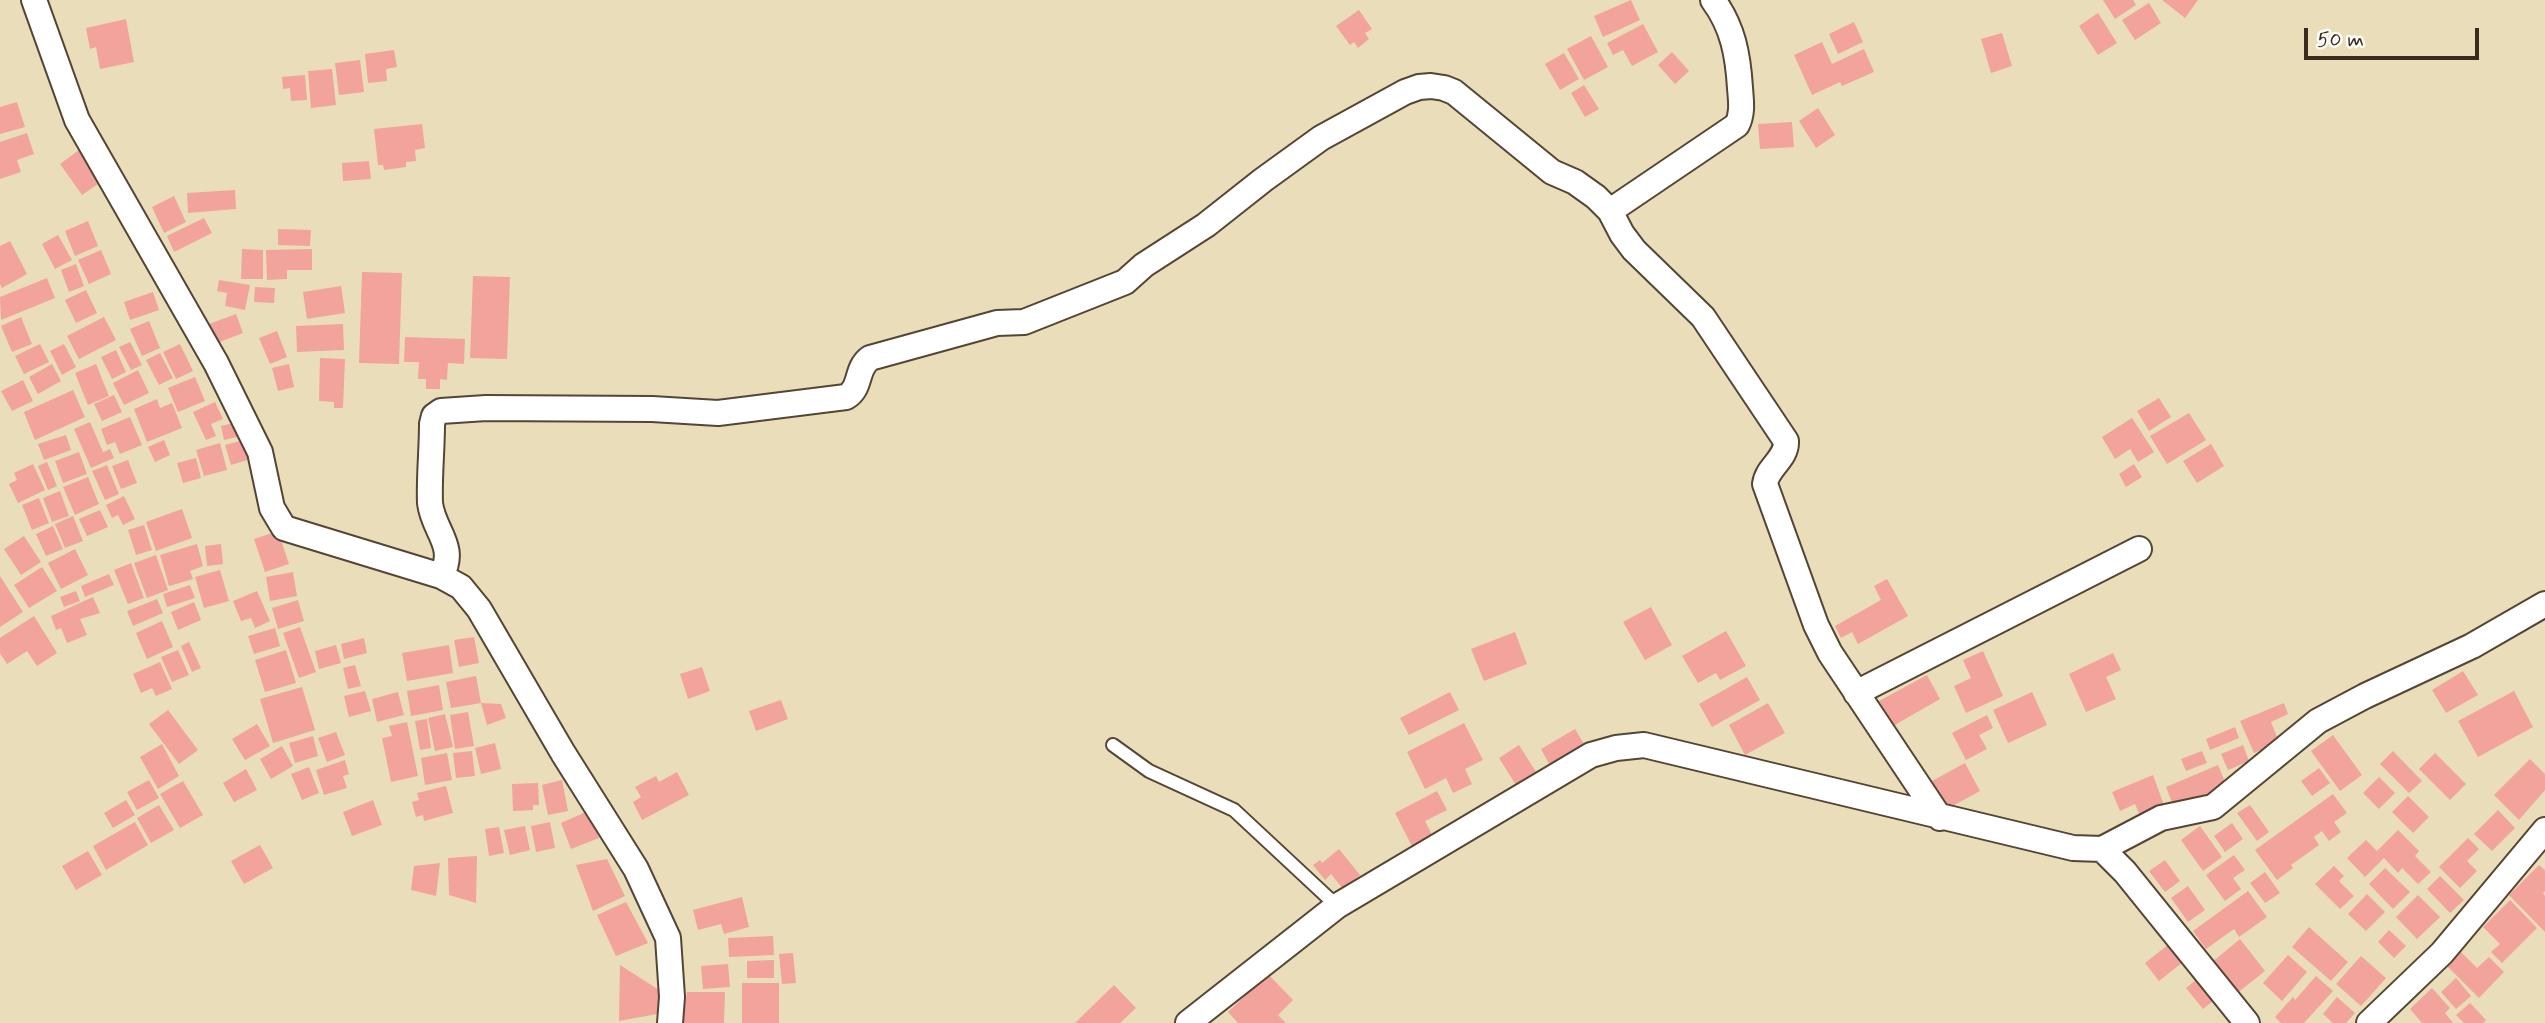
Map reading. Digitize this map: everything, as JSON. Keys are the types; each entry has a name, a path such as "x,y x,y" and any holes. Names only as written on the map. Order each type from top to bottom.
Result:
{"street":[{"path":"34,0 77,120 216,363 260,452 271,508 284,528 441,576 461,587 479,609 563,753 636,869 668,937 672,996 670,1023"},
{"path":"1610,211 1737,125 1742,114 1736,48 1723,13 1713,0"},
{"path":"441,576 447,565 448,553 430,505 432,424 437,413 500,408 652,409 718,414 846,397 855,390 861,365 870,358 997,323 1024,322 1125,282 1144,265 1206,225 1262,180 1321,138 1419,87 1444,88 1454,92 1552,172 1589,190 1610,211 1634,250 1703,317 1784,437 1786,449 1767,476 1766,489 1816,625 1830,653 1940,818"},
{"path":"1856,693 2139,549"},
{"path":"1188,1023 1337,906 1591,755 1616,748 1644,745 1940,818 2073,848 2102,849 2161,818 2213,807 2318,721 2472,646 2545,604"},
{"path":"2369,1023 2442,953 2545,830"},
{"path":"2102,849 2125,872 2247,1023"}],"lane":[{"path":"1113,745 1149,771 1234,810 1337,906"}],"building":[{"path":"1631,0 1640,20 1603,37 1594,16"},
{"path":"2103,0 2133,0 2136,5 2115,19"},
{"path":"2162,0 2198,0 2185,18"},
{"path":"2149,3 2161,23 2135,40 2122,20"},
{"path":"1359,10 1372,29 1365,33 1369,39 1358,48 1354,42 1350,45 1336,26"},
{"path":"2098,13 2117,43 2098,55 2079,26"},
{"path":"126,19 134,62 100,69 96,47 90,49 86,28"},
{"path":"1854,22 1863,42 1838,54 1829,34"},
{"path":"1643,24 1658,52 1632,66 1623,50 1613,55 1607,43"},
{"path":"2002,33 2012,66 1991,73 1981,39"},
{"path":"1591,36 1608,67 1584,80 1567,49"},
{"path":"1822,42 1832,64 1864,49 1874,72 1842,86 1840,82 1812,95 1794,55"},
{"path":"394,50 397,67 386,69 387,81 368,83 365,54"},
{"path":"1672,52 1689,71 1675,84 1658,65"},
{"path":"1564,53 1579,79 1560,90 1545,64"},
{"path":"360,60 364,92 339,95 335,63"},
{"path":"332,69 336,105 311,108 308,71"},
{"path":"305,75 307,100 291,101 290,88 283,89 282,77"},
{"path":"1584,85 1599,109 1585,117 1571,93"},
{"path":"17,102 25,127 0,134 0,107"},
{"path":"1818,108 1835,135 1816,148 1799,121"},
{"path":"1792,122 1794,147 1760,149 1758,124"},
{"path":"422,124 425,148 415,150 416,161 406,162 406,167 384,170 383,165 378,165 374,129"},
{"path":"27,133 34,154 17,160 21,172 0,179 0,142"},
{"path":"79,150 101,182 82,195 60,164"},
{"path":"369,161 371,179 343,181 342,163"},
{"path":"235,190 236,209 188,213 187,193"},
{"path":"174,196 186,222 164,233 152,207"},
{"path":"204,218 212,233 174,252 167,236"},
{"path":"88,221 98,246 75,256 65,231"},
{"path":"278,229 311,230 310,246 278,245"},
{"path":"58,235 72,260 55,269 42,244"},
{"path":"10,241 27,274 2,288 0,246"},
{"path":"242,249 263,250 263,279 241,279"},
{"path":"312,249 312,270 287,270 287,279 267,280 266,250"},
{"path":"101,250 111,274 89,284 78,260"},
{"path":"76,264 84,286 69,292 61,270"},
{"path":"362,272 402,273 399,364 359,363"},
{"path":"473,276 510,277 507,359 470,358"},
{"path":"47,278 55,298 1,320 0,297"},
{"path":"219,280 250,285 245,310 225,306 227,293 217,291"},
{"path":"341,286 345,313 307,319 303,292"},
{"path":"255,287 275,288 274,303 254,302"},
{"path":"86,290 97,313 76,323 65,300"},
{"path":"153,292 159,310 130,320 124,302"},
{"path":"236,314 243,333 217,343 209,324"},
{"path":"21,317 32,344 12,352 1,326"},
{"path":"104,317 116,340 79,359 67,336"},
{"path":"149,321 160,348 142,356 130,329"},
{"path":"343,324 344,350 297,352 296,326"},
{"path":"277,331 287,357 270,364 259,338"},
{"path":"405,337 465,339 464,364 448,363 447,380 440,379 440,389 426,389 426,379 418,379 419,362 404,362"},
{"path":"130,342 142,365 131,370 119,347"},
{"path":"40,344 49,362 24,374 15,356"},
{"path":"64,344 76,367 62,375 50,351"},
{"path":"180,344 193,371 176,379 163,352"},
{"path":"116,350 126,372 112,379 101,357"},
{"path":"160,353 173,378 159,385 146,360"},
{"path":"320,358 345,359 343,408 334,408 334,402 319,401"},
{"path":"52,364 61,381 38,394 29,377"},
{"path":"96,364 109,396 88,405 75,373"},
{"path":"289,364 294,387 278,391 272,368"},
{"path":"138,370 149,393 124,405 113,383"},
{"path":"195,377 205,401 178,412 168,388"},
{"path":"23,380 33,401 12,411 1,391"},
{"path":"73,390 85,417 35,440 24,412"},
{"path":"114,395 122,412 102,421 94,404"},
{"path":"2159,398 2171,417 2149,431 2137,411"},
{"path":"157,399 160,408 172,403 182,428 147,442 134,409"},
{"path":"215,402 223,419 211,424 216,436 206,440 193,412"},
{"path":"2189,413 2206,440 2167,464 2150,436"},
{"path":"130,417 142,445 120,454 115,442 107,445 101,429"},
{"path":"2132,418 2154,452 2138,462 2130,449 2115,459 2102,437"},
{"path":"243,421 246,435 224,440 221,426"},
{"path":"90,422 103,452 110,449 114,458 91,468 74,429"},
{"path":"66,435 71,450 44,460 38,444"},
{"path":"251,438 257,457 231,465 225,445"},
{"path":"164,440 170,455 155,462 148,447"},
{"path":"220,443 227,470 204,476 196,450"},
{"path":"2211,444 2224,466 2197,483 2183,461"},
{"path":"79,452 87,474 63,483 55,461"},
{"path":"196,458 201,478 183,483 177,463"},
{"path":"128,460 137,483 121,489 112,466"},
{"path":"47,462 57,486 48,490 38,466"},
{"path":"33,464 45,490 18,503 9,484 17,480 14,473"},
{"path":"2134,464 2142,477 2126,487 2119,474"},
{"path":"107,465 119,494 105,500 92,471"},
{"path":"88,477 99,504 75,515 63,487"},
{"path":"60,491 69,516 52,522 43,498"},
{"path":"124,496 135,519 123,525 118,515 112,518 106,505"},
{"path":"39,498 49,523 32,530 22,505"},
{"path":"182,509 192,538 156,551 146,522"},
{"path":"100,510 108,527 87,536 79,519"},
{"path":"73,516 83,541 65,548 55,524"},
{"path":"144,525 152,550 136,555 128,530"},
{"path":"53,526 63,549 46,556 36,534"},
{"path":"278,531 289,564 265,572 254,539"},
{"path":"24,536 41,562 21,575 4,549"},
{"path":"197,544 203,566 190,571 193,579 169,586 160,555"},
{"path":"221,544 223,564 207,566 205,546"},
{"path":"75,549 88,575 61,589 48,563"},
{"path":"156,555 168,590 147,598 134,563"},
{"path":"131,563 144,598 128,604 114,570"},
{"path":"42,567 57,591 29,608 14,585"},
{"path":"220,570 229,601 204,608 195,577"},
{"path":"293,572 297,596 270,601 266,577"},
{"path":"109,574 114,585 85,597 81,586"},
{"path":"0,576 23,612 0,627"},
{"path":"1887,579 1908,616 1858,644 1852,632 1841,638 1835,626 1881,600 1874,586"},
{"path":"190,585 195,598 167,607 163,594"},
{"path":"76,591 80,601 64,607 60,597"},
{"path":"257,591 270,621 255,628 251,618 241,621 233,601"},
{"path":"93,597 100,613 80,619 87,635 67,643 61,628 56,630 51,616"},
{"path":"157,599 163,613 133,626 127,611"},
{"path":"298,600 304,621 278,629 272,608"},
{"path":"194,602 201,620 178,630 171,612"},
{"path":"1651,607 1672,645 1645,660 1623,622"},
{"path":"34,616 57,653 37,666 27,651 7,664 0,653 0,638"},
{"path":"162,621 173,647 147,659 136,633"},
{"path":"300,627 316,672 299,678 283,633"},
{"path":"275,628 280,646 254,654 248,636"},
{"path":"1726,631 1746,666 1720,680 1716,673 1698,683 1682,656"},
{"path":"1515,632 1527,664 1484,681 1471,649"},
{"path":"474,637 479,663 459,667 454,640"},
{"path":"364,638 367,653 344,659 341,644"},
{"path":"189,642 201,668 192,672 181,646"},
{"path":"336,645 341,663 319,669 315,651"},
{"path":"449,645 453,673 407,681 402,653"},
{"path":"178,650 189,675 172,682 161,657"},
{"path":"286,650 296,683 265,692 255,660"},
{"path":"1983,651 2003,696 1966,713 1954,686 1971,678 1963,660"},
{"path":"2113,653 2121,670 2106,677 2116,699 2086,712 2069,674"},
{"path":"160,662 172,689 156,696 152,688 141,693 133,674"},
{"path":"355,665 361,686 348,689 343,668"},
{"path":"702,667 710,691 688,699 680,674"},
{"path":"2463,671 2478,695 2446,713 2432,690"},
{"path":"1927,675 1940,699 1893,726 1879,701"},
{"path":"476,676 481,703 451,708 446,682"},
{"path":"1747,677 1760,700 1712,727 1699,704"},
{"path":"439,685 443,710 411,716 407,691"},
{"path":"302,687 315,730 273,743 260,699"},
{"path":"365,691 371,711 349,717 344,696"},
{"path":"2514,691 2533,727 2478,757 2458,721"},
{"path":"398,692 404,715 377,722 372,699"},
{"path":"1450,692 1459,710 1409,735 1400,718"},
{"path":"2032,692 2047,725 2008,743 1993,710"},
{"path":"781,700 788,719 756,731 749,711"},
{"path":"481,703 501,704 506,718 487,725"},
{"path":"1768,703 1785,733 1745,755 1729,725"},
{"path":"2284,703 2288,714 2271,722 2279,742 2254,753 2240,721"},
{"path":"168,710 198,750 179,764 149,724"},
{"path":"468,712 474,746 455,749 450,715"},
{"path":"445,714 453,747 435,751 428,718"},
{"path":"1987,715 1993,728 1979,735 1987,749 1966,760 1952,733"},
{"path":"427,719 431,748 420,750 415,721"},
{"path":"407,722 418,776 391,782 382,738 392,736 389,726"},
{"path":"1464,723 1483,760 1465,769 1472,784 1453,793 1446,778 1425,789 1407,752"},
{"path":"257,724 270,746 245,760 232,739"},
{"path":"2235,727 2239,738 2210,750 2206,739"},
{"path":"1575,729 1588,751 1553,771 1541,749"},
{"path":"336,732 345,755 327,762 318,738"},
{"path":"2333,735 2362,775 2340,791 2311,751"},
{"path":"313,736 318,756 295,763 289,743"},
{"path":"495,743 501,769 481,774 475,748"},
{"path":"162,744 179,776 158,789 140,757"},
{"path":"1519,745 1536,772 1516,785 1499,758"},
{"path":"2243,745 2249,761 2228,770 2221,754"},
{"path":"282,746 293,766 271,779 260,759"},
{"path":"472,751 475,776 456,778 453,753"},
{"path":"2202,751 2207,763 2186,771 2181,759"},
{"path":"2393,751 2422,781 2409,793 2380,764"},
{"path":"447,753 452,780 425,785 421,758"},
{"path":"2435,753 2466,784 2450,800 2419,769"},
{"path":"2530,759 2545,774 2545,790 2519,820 2494,795"},
{"path":"345,760 349,774 343,776 347,788 324,795 316,770"},
{"path":"1965,763 1980,791 1947,809 1932,781"},
{"path":"2218,765 2227,787 2175,810 2166,787"},
{"path":"309,767 319,793 302,800 291,774"},
{"path":"2319,768 2330,783 2312,796 2301,781"},
{"path":"246,769 257,790 234,802 223,783"},
{"path":"677,772 689,795 642,820 633,802 641,797 635,787 656,776 659,782"},
{"path":"2153,775 2165,808 2141,818 2135,804 2120,811 2112,792"},
{"path":"2379,777 2395,793 2379,809 2363,793"},
{"path":"149,780 159,798 137,810 127,792"},
{"path":"562,780 568,811 548,815 542,785"},
{"path":"183,781 203,815 180,828 160,794"},
{"path":"538,783 539,805 533,805 533,810 513,811 512,784"},
{"path":"446,786 453,813 424,821 423,815 416,817 412,802 419,800 417,793"},
{"path":"1437,791 1447,810 1425,821 1436,843 1416,854 1395,813"},
{"path":"2333,794 2347,813 2334,822 2341,832 2329,841 2322,831 2314,837 2319,845 2291,865 2293,868 2277,880 2255,850"},
{"path":"2408,796 2429,817 2413,833 2392,812"},
{"path":"126,800 135,815 113,828 104,813"},
{"path":"373,800 382,825 352,836 343,812"},
{"path":"159,805 174,830 151,843 137,818"},
{"path":"2250,805 2269,832 2257,841 2237,813"},
{"path":"2498,810 2515,828 2492,851 2474,834"},
{"path":"588,811 599,838 571,849 561,823"},
{"path":"135,822 148,845 106,870 93,846"},
{"path":"550,822 555,848 536,852 531,826"},
{"path":"2232,823 2243,839 2225,852 2214,836"},
{"path":"525,826 530,850 510,855 504,830"},
{"path":"2200,826 2222,857 2203,871 2181,840"},
{"path":"499,827 504,853 489,856 485,829"},
{"path":"2398,830 2419,851 2415,856 2431,872 2418,884 2402,868 2398,873 2384,858 2365,877 2347,858 2366,840 2377,851"},
{"path":"2468,838 2479,849 2467,861 2477,871 2460,888 2439,867"},
{"path":"260,845 273,868 244,884 231,861"},
{"path":"1339,849 1360,875 1343,889 1331,874 1325,880 1313,865 1320,860 1322,863"},
{"path":"88,851 102,875 76,890 62,866"},
{"path":"2234,855 2245,870 2233,878 2241,889 2225,901 2206,875"},
{"path":"477,856 476,903 449,895 448,858"},
{"path":"607,859 625,896 593,911 576,865"},
{"path":"2165,860 2180,881 2165,892 2149,871"},
{"path":"440,863 436,896 411,890 414,866"},
{"path":"2539,865 2545,870 2545,932 2509,895"},
{"path":"2334,866 2344,876 2339,881 2354,896 2340,909 2315,884"},
{"path":"2385,868 2410,892 2393,909 2369,884"},
{"path":"2265,872 2280,893 2265,903 2250,883"},
{"path":"2440,876 2464,900 2450,913 2427,889"},
{"path":"2188,886 2205,910 2188,922 2171,898"},
{"path":"2248,891 2267,917 2239,937 2234,929 2206,949 2193,931"},
{"path":"2367,894 2385,912 2366,931 2348,914"},
{"path":"2418,895 2440,917 2417,939 2396,917"},
{"path":"742,897 749,927 724,934 721,924 698,930 693,910"},
{"path":"2510,900 2537,928 2502,963 2491,952 2500,944 2483,927"},
{"path":"626,902 648,943 616,956 597,915"},
{"path":"2309,927 2348,962 2331,981 2292,947"},
{"path":"2389,930 2406,946 2394,958 2378,942"},
{"path":"773,936 774,955 729,957 728,938"},
{"path":"2240,939 2265,971 2236,994 2211,963"},
{"path":"2169,944 2183,962 2159,981 2145,963"},
{"path":"2460,951 2477,968 2489,957 2504,972 2479,998 2446,965"},
{"path":"793,953 796,983 782,984 779,954"},
{"path":"2288,955 2307,972 2282,1001 2263,983"},
{"path":"2361,956 2386,978 2361,1006 2336,984"},
{"path":"774,960 774,978 747,978 747,961"},
{"path":"728,964 730,987 703,989 701,966"},
{"path":"620,965 659,990 657,1014 619,1021"},
{"path":"1268,974 1293,1000 1278,1015 1286,1023 1238,1023 1228,1012"},
{"path":"2201,976 2218,997 2203,1009 2186,988"},
{"path":"2316,976 2333,991 2304,1023 2281,1023 2275,1017 2293,997 2295,1000"},
{"path":"2456,978 2471,996 2456,1009 2441,992"},
{"path":"742,983 779,983 779,1023 742,1023"},
{"path":"1114,985 1136,1008 1120,1023 1075,1023"},
{"path":"2432,988 2450,1008 2445,1013 2453,1023 2422,1023 2410,1009"},
{"path":"687,992 725,992 724,1023 682,1023"},
{"path":"2337,997 2355,1013 2346,1023 2333,1023 2323,1014"},
{"path":"2470,1003 2486,1020 2483,1023 2464,1023 2456,1015"}]}
